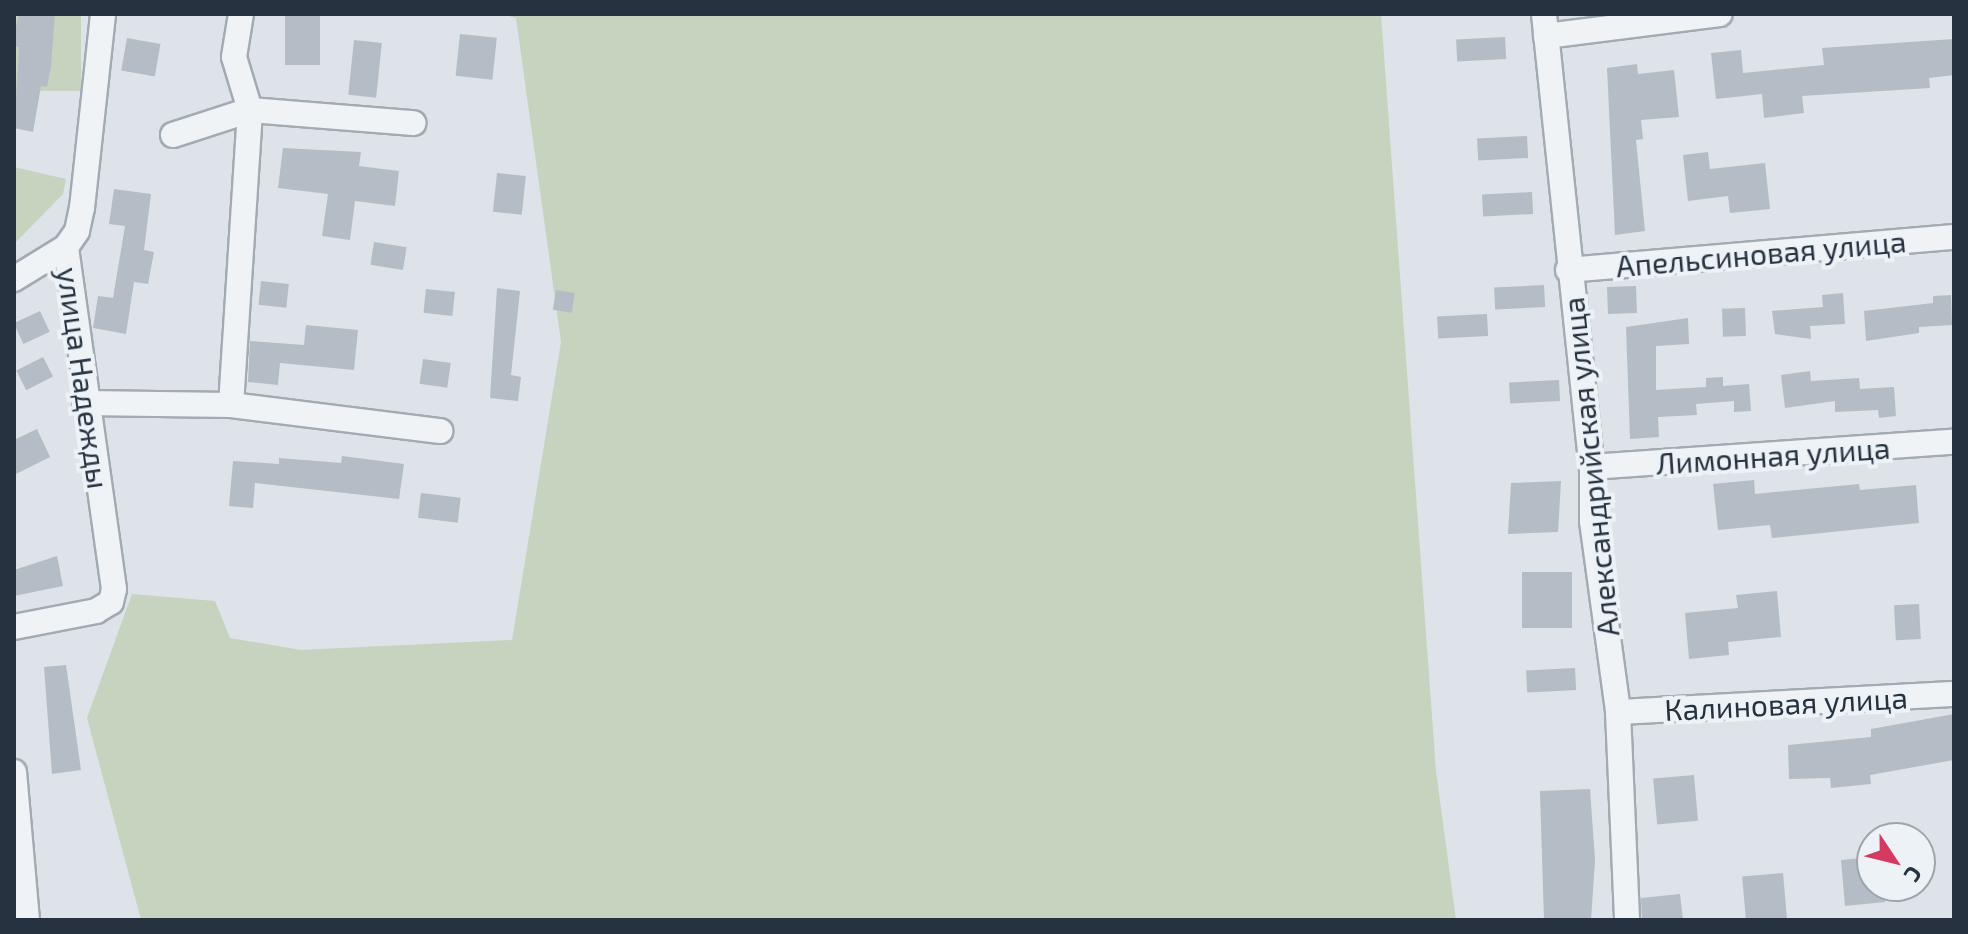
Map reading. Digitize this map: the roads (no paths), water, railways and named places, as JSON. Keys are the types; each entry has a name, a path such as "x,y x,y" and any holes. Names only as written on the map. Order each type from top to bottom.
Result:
{"street":[{"name":"улица Надежды","path":"14,627 96,611 111,602 114,589 85,403 66,247 77,231 82,208 103,14"},
{"path":"231,405 250,110 234,57 241,14"},
{"path":"1545,25 1720,14"},
{"name":"Александрийская улица","path":"1545,25 1568,270 1592,467 1592,521 1618,712 1627,920"},
{"path":"173,135 250,110 413,123"},
{"name":"Апельсиновая улица","path":"1568,270 1954,237"},
{"path":"14,279 66,247"},
{"path":"85,403 231,405 440,431"},
{"name":"Лимонная улица","path":"1592,467 1954,442"},
{"name":"Калиновая улица","path":"1618,712 1954,694"},
{"path":"14,772 27,920"}]}
